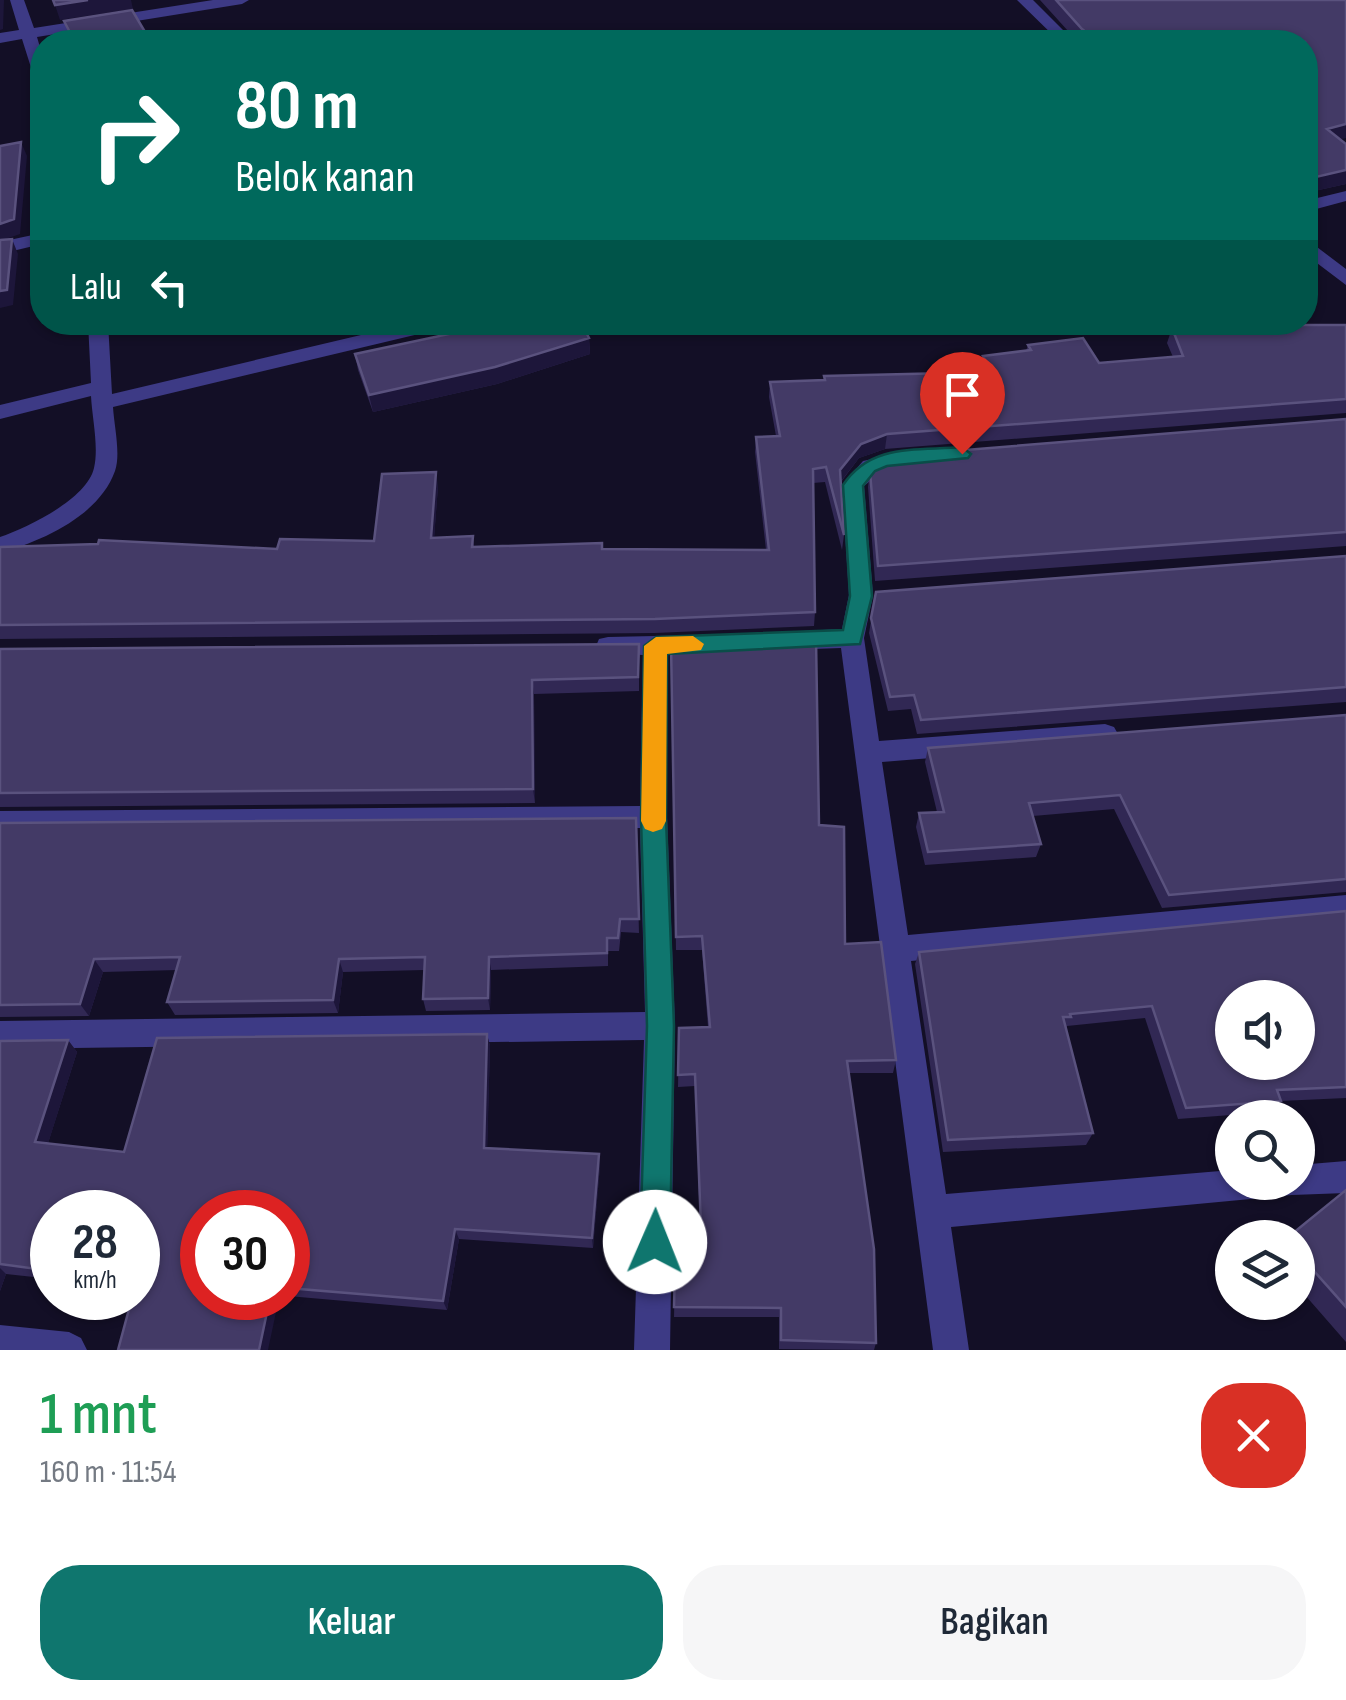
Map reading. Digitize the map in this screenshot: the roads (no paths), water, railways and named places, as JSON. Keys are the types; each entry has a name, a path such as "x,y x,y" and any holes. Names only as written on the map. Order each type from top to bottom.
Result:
{"street":[{"path":"17,0 30,45"},
{"path":"51,30 242,0"},
{"path":"1024,0 1050,30"},
{"path":"0,38 30,33"},
{"path":"1318,204 1346,196"},
{"path":"0,248 30,242"},
{"path":"1318,256 1340,275"},
{"path":"0,546 51,524 95,488 106,470 99,335"},
{"path":"0,412 382,335"},
{"path":"942,455 884,460 868,466 853,485 871,595 852,638 951,1350"},
{"path":"576,646 852,638"},
{"path":"652,1350 660,1026 653,818 656,646"},
{"path":"866,753 1135,732"},
{"path":"0,822 653,818"},
{"path":"896,949 1346,907"},
{"path":"0,1035 660,1026"},
{"path":"1315,1180 1346,1177"},
{"path":"934,1212 1215,1188"},
{"path":"0,1343 69,1350"}]}
